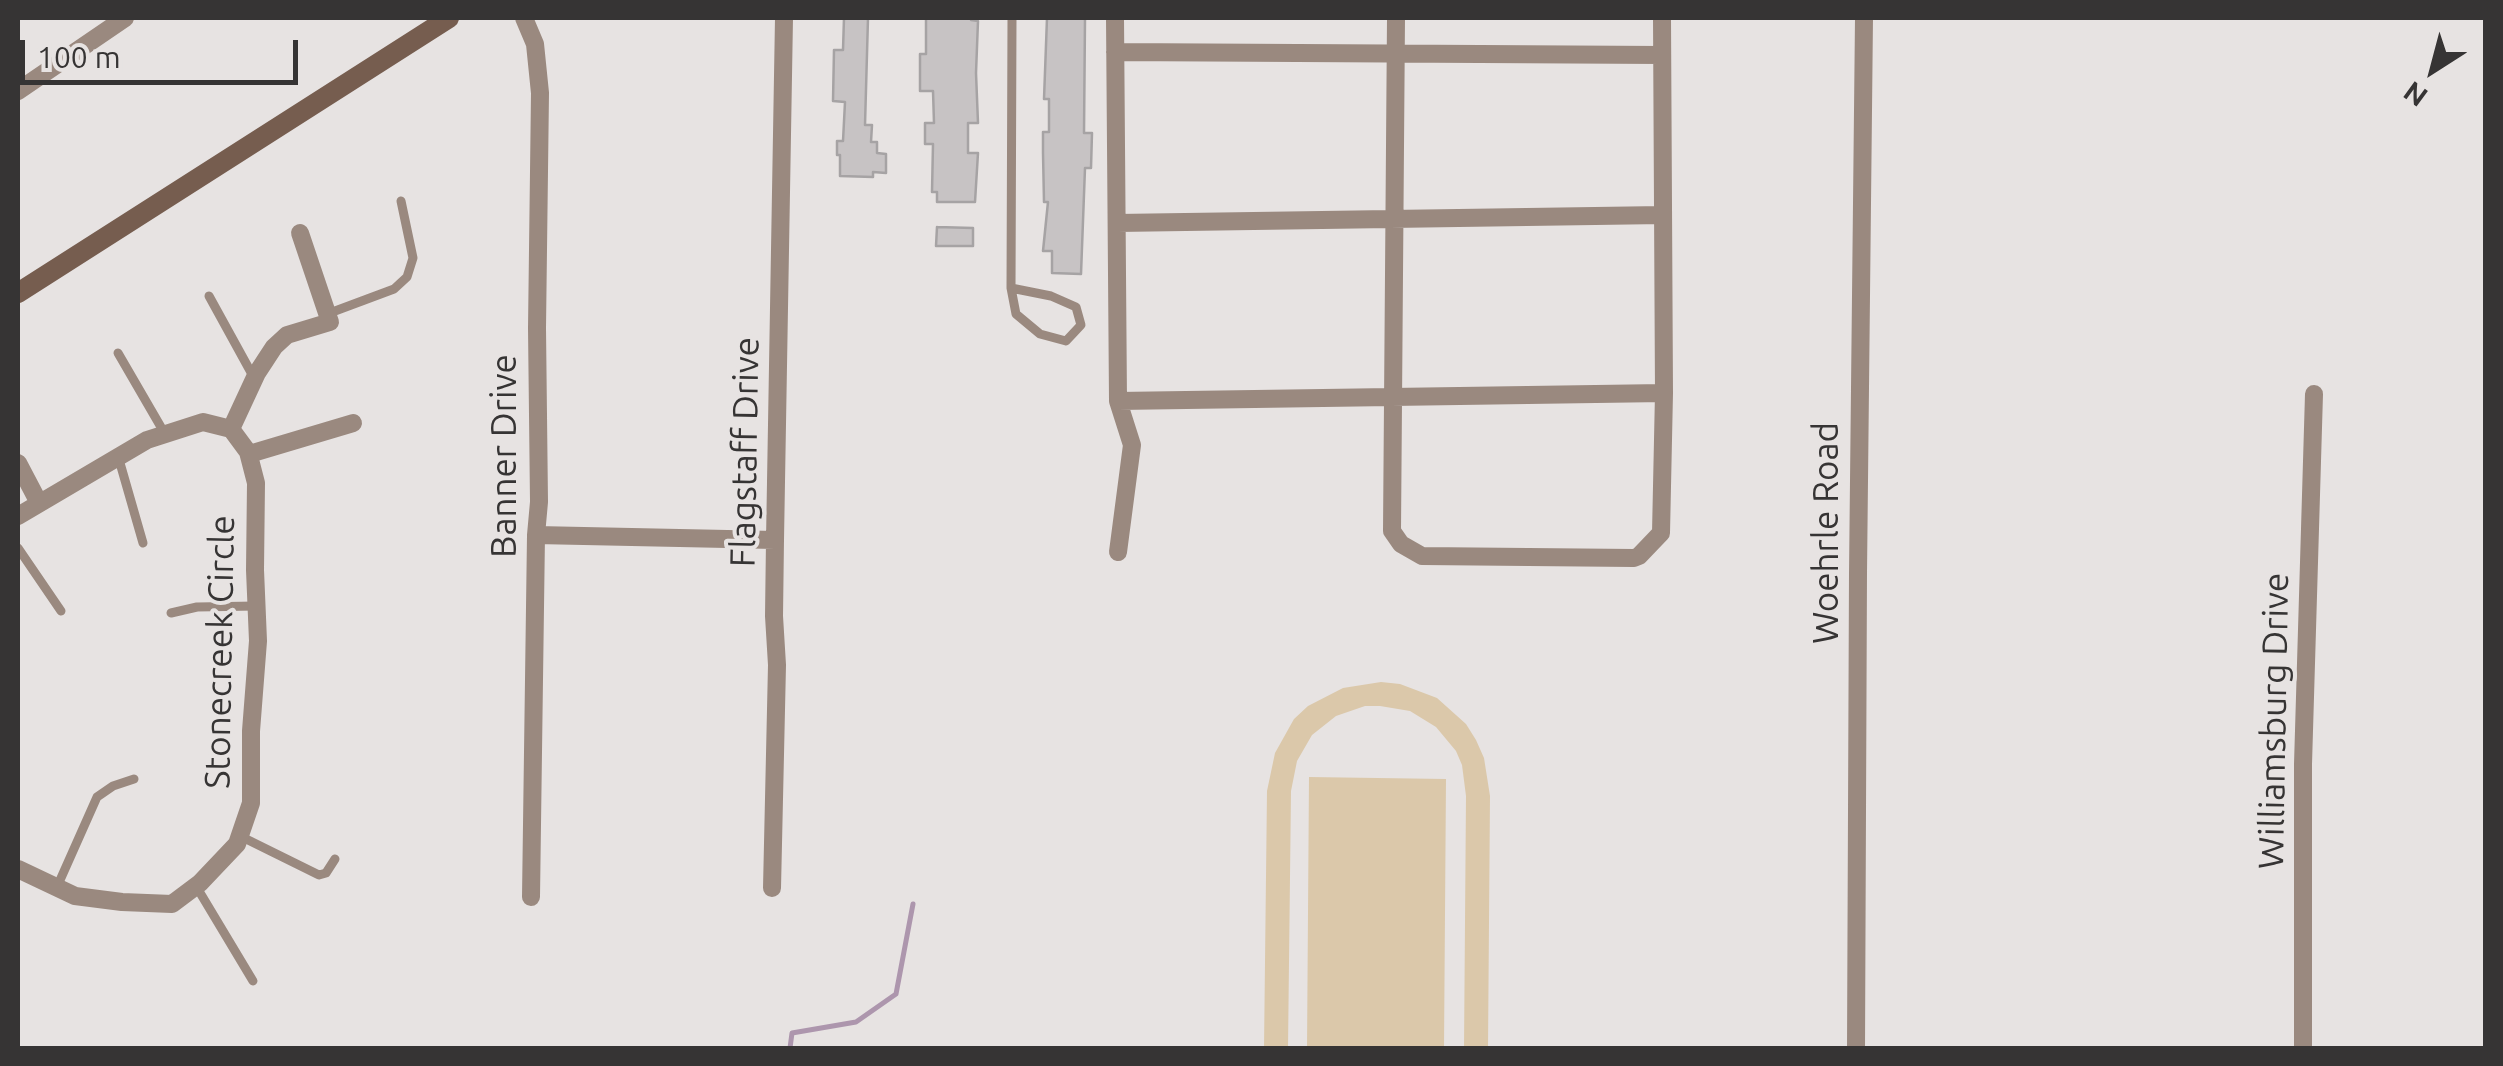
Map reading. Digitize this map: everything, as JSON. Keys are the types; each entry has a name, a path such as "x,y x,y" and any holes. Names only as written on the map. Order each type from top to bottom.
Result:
{"street":[{"path":"18,91 125,18"},
{"path":"18,293 449,18"},
{"name":"Banner Drive","path":"524,18 535,44 540,94 539,502 531,897"},
{"name":"Flagstaff Drive","path":"772,888 784,18"},
{"path":"1115,18 1118,401 1132,445 1118,552"},
{"path":"1396,18 1392,531 1401,544 1422,556 1634,558 1661,533 1662,18"},
{"name":"Woehrle Road","path":"1856,1048 1864,18"},
{"path":"1115,52 1662,56"},
{"path":"1117,223 1663,215"},
{"path":"18,516 146,440 203,422 231,429 274,347 287,335 330,322 300,233"},
{"path":"1118,401 1664,393"},
{"name":"Williamsburg Drive","path":"2303,1048 2303,764 2314,394"},
{"path":"249,454 353,423"},
{"name":"Stonecreek Circle","path":"18,868 75,896 172,904 196,886 237,844 251,803 258,641 256,483 249,454 231,429"},
{"path":"18,462 39,502"},
{"path":"536,535 775,540"}],"lane":[{"path":"1010,288 1051,296 1076,307 1081,325 1066,342 1040,334 1016,314 1010,288 1012,18"},
{"path":"327,314 394,289 407,277 413,258 401,201"},
{"path":"209,296 254,379"},
{"path":"118,353 165,434"},
{"path":"118,456 143,542"},
{"path":"18,548 61,611"},
{"path":"171,613 256,606"},
{"path":"57,887 98,797 112,786 134,778"},
{"path":"240,836 319,875 326,873 335,859"},
{"path":"196,886 253,981"}],"shaded area":[{"path":"1381,682 1400,684 1437,698 1466,724 1484,758 1490,796 1488,1048 1464,1048 1466,796 1462,765 1436,727 1410,711 1365,706 1336,716 1312,735 1297,761 1291,791 1288,1048 1264,1048 1267,791 1275,753 1294,719 1308,706 1343,688"},
{"path":"1309,777 1446,779 1444,1048 1307,1048"}],"building":[{"path":"844,18 868,18 865,125 872,125 871,142 877,142 877,153 886,154 886,173 873,172 873,177 840,176 837,141 843,141 845,102 833,101 834,50 843,50"},
{"path":"926,18 978,21 978,123 968,123 968,153 978,153 975,202 937,202 937,192 932,192 933,144 925,144 925,123 934,123 933,91 920,91 920,54 926,54"},
{"path":"1047,18 1085,18 1084,133 1092,133 1091,168 1085,168 1081,274 1052,273 1052,251 1043,251 1048,202 1044,202 1043,153 1043,132 1049,132 1049,99 1044,99"},
{"path":"937,227 973,228 973,246 936,246"}],"waterway":[{"path":"790,1048 792,1033 856,1022 896,994 913,904"}]}
